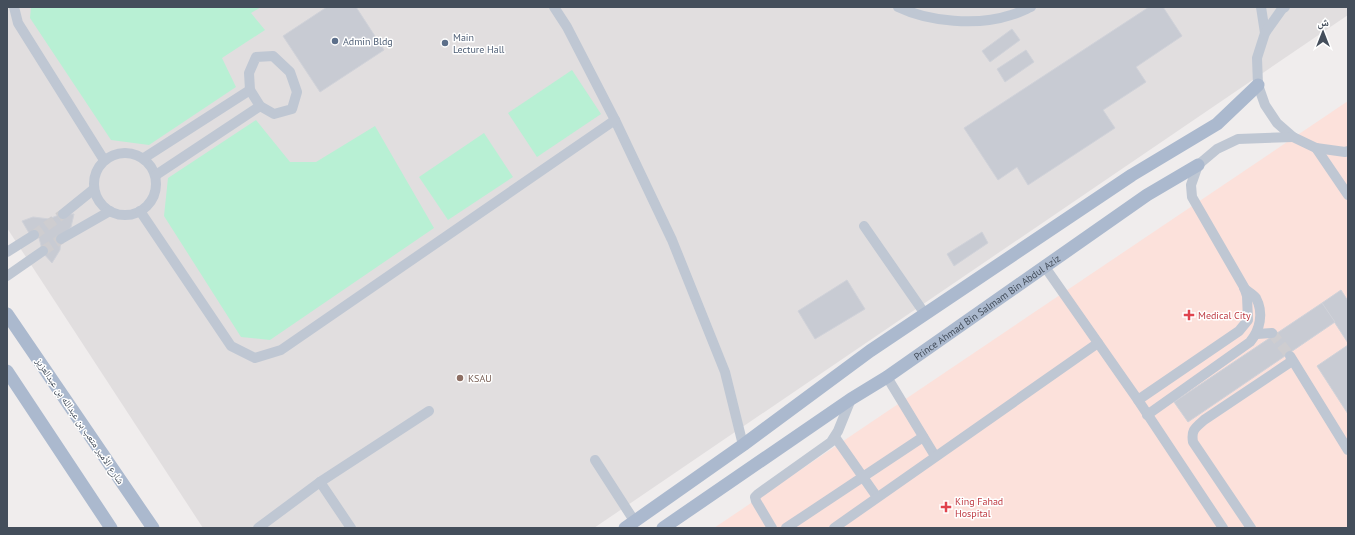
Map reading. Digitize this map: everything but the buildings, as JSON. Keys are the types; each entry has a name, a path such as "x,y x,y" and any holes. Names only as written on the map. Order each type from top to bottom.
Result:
{"main road":[{"path":"630,525 743,445 870,351 1132,175 1217,124 1258,85"},
{"name":"Prince Ahmad Bin Salmam Bin Abdul Aziz","path":"663,528 887,377 1147,195 1198,165"},
{"name":"شارع الأمير متعب بن عبدالله بن عبدالعزيز","path":"7,314 153,528"},
{"path":"7,372 111,528"}],"street":[{"path":"14,7 18,23 104,160"},
{"path":"554,7 567,27 615,120 672,240 725,372 743,445"},
{"path":"898,7 928,17 954,21 984,21 1010,16 1031,7"},
{"path":"1261,7 1265,33"},
{"path":"1285,7 1265,33 1258,58 1258,85 1265,105 1277,123 1293,137 1316,148 1348,151"},
{"path":"273,56 290,72 297,92 292,109 274,114 260,106 250,90 249,73 256,58 273,56"},
{"path":"144,158 250,90"},
{"path":"156,175 260,106"},
{"path":"140,211 231,346 255,358 282,350 615,120"},
{"path":"1138,400 1239,331 1248,320 1244,288 1192,197 1191,185 1198,165 1217,149 1238,139 1293,137"},
{"path":"1316,148 1348,196"},
{"path":"124,152 134,153 144,158 156,175 157,186 149,205 140,211 130,214 120,214 110,211 102,205 94,188 94,178 98,168 104,160 114,154 124,152"},
{"path":"63,214 94,188"},
{"path":"61,239 110,211"},
{"path":"864,226 925,314"},
{"path":"7,252 34,236"},
{"path":"7,276 43,251"},
{"path":"1045,267 1138,400 1224,528"},
{"path":"1147,415 1250,342 1257,334 1260,311 1255,297 1244,288"},
{"path":"1257,334 1272,333"},
{"path":"834,528 935,456 1098,344"},
{"path":"1251,528 1193,442 1192,434 1195,428 1204,420 1291,358 1348,450"},
{"path":"887,377 935,456"},
{"path":"772,528 755,497 831,442 835,437 851,400"},
{"path":"258,528 320,482 428,411"},
{"path":"835,437 877,497"},
{"path":"786,528 923,437"},
{"path":"595,460 630,525"},
{"path":"320,482 352,528"}],"shaded area":[{"name":"KSAU","path":"7,7 1348,7 1348,15 594,528 203,528 7,228"},
{"name":"Medical City","path":"1348,101 1348,528 714,528"}],"green space":[{"path":"31,7 261,7 251,13 265,30 222,58 236,87 149,145 111,140 30,18"},
{"path":"572,70 601,114 537,157 508,113"},
{"path":"256,120 290,162 316,162 375,126 434,228 270,340 241,337 164,216 168,178"},
{"path":"484,133 513,177 448,220 419,177"}],"tunnel":[{"path":"34,235 63,214"},
{"path":"43,251 61,239"},
{"path":"1272,333 1290,356"}],"place":[{"name":"Admin Bldg","path":"335,41"},
{"name":"Main Lecture Hall","path":"445,43"},
{"name":"Medical City","path":"1189,315"},
{"name":"KSAU","path":"460,378"},
{"name":"King Fahad Hospital","path":"946,507"}]}
